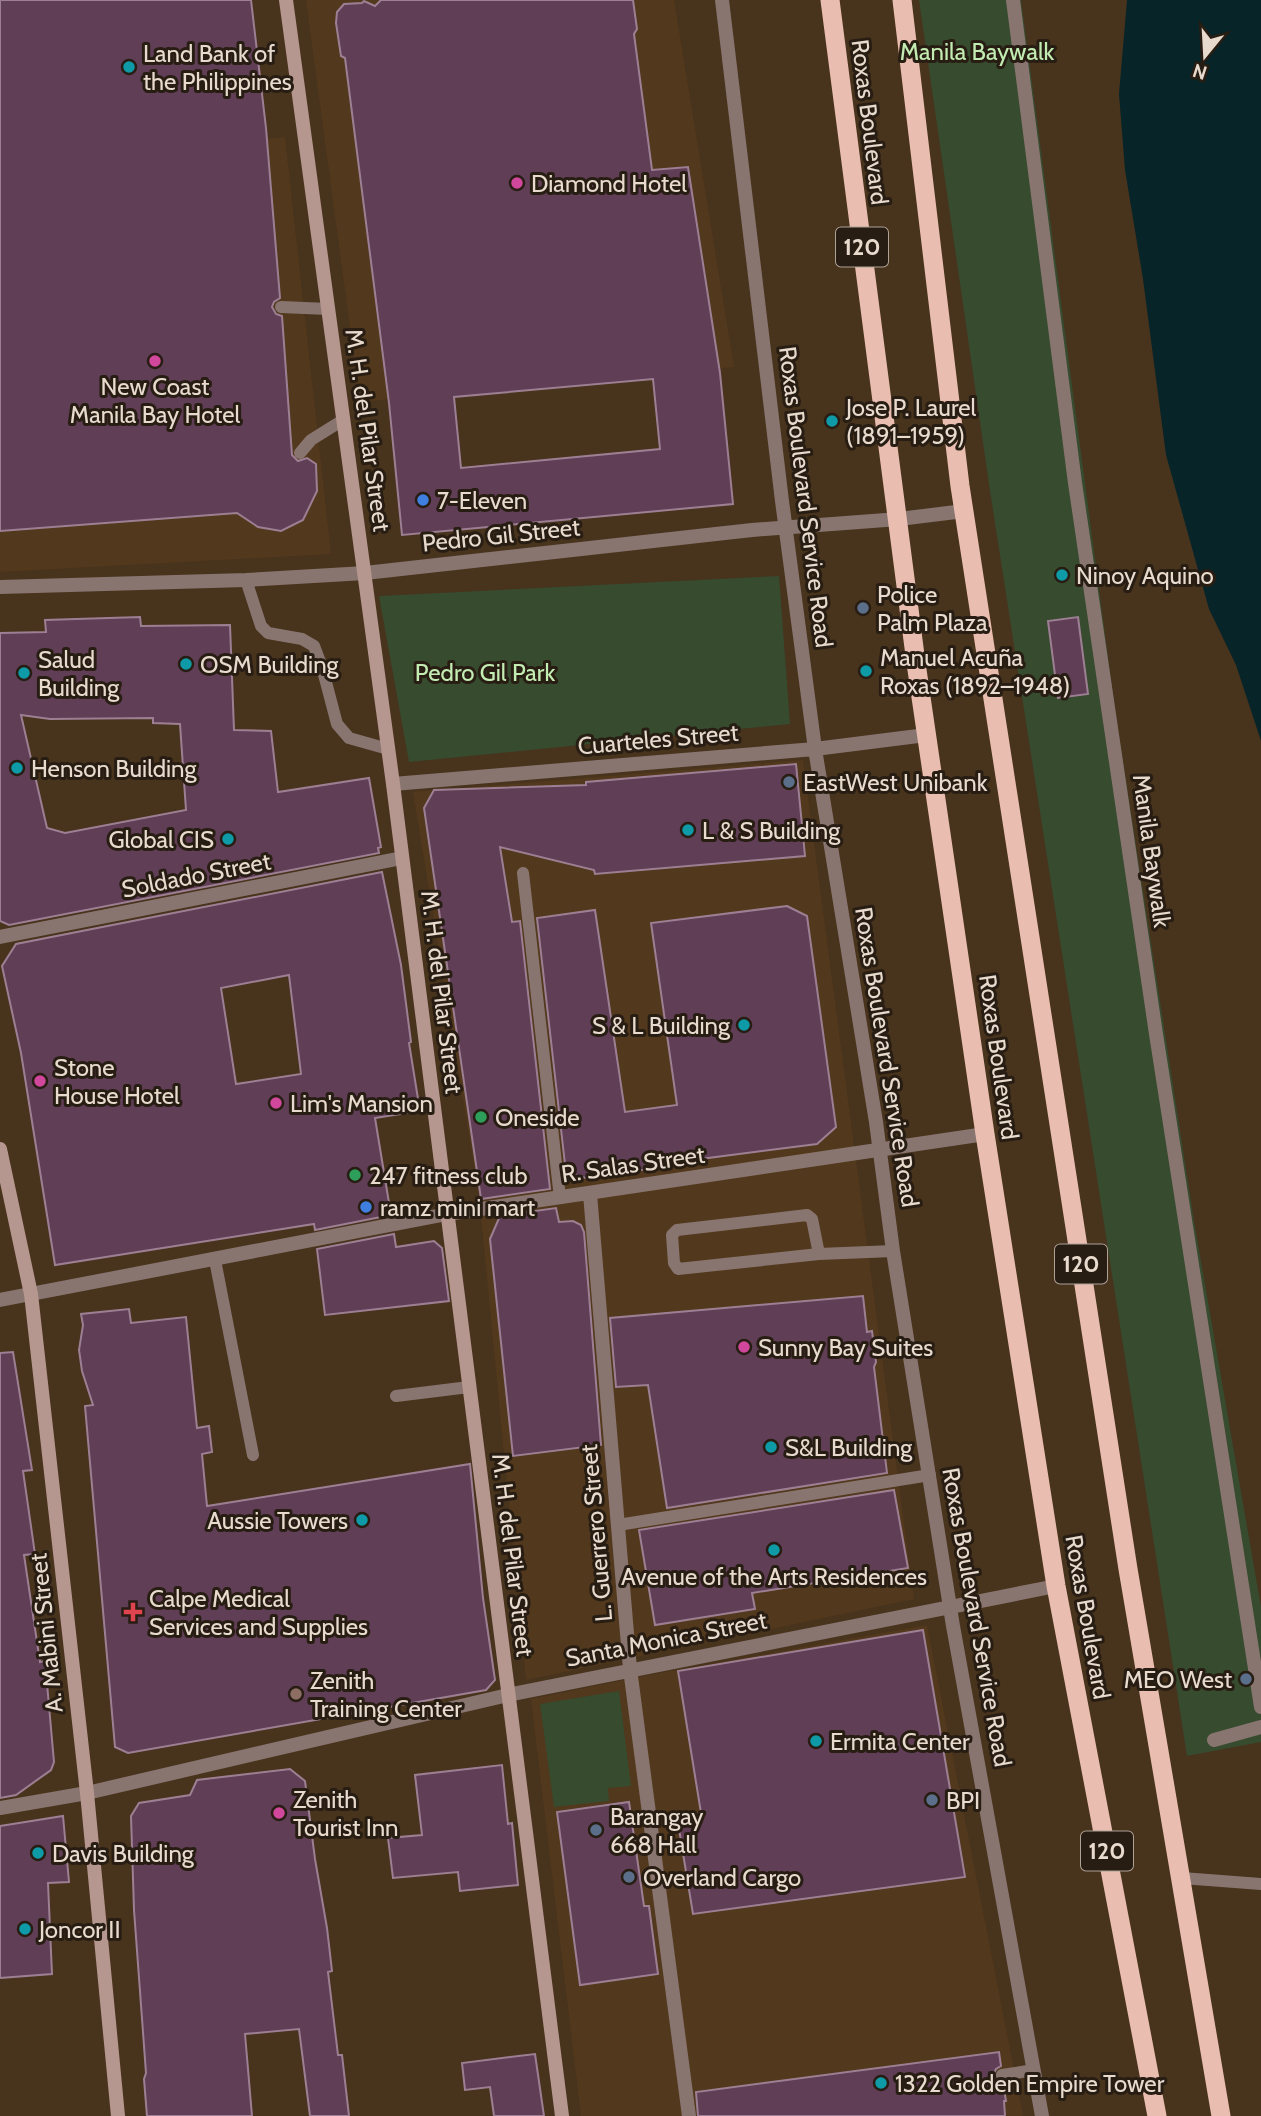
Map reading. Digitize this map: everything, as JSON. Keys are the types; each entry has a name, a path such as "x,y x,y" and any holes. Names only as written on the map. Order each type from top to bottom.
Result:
{"highway":[{"name":"Roxas Boulevard","path":"830,0 926,735 985,1134 1056,1586 1157,2116"},
{"name":"Roxas Boulevard","path":"902,0 964,512 1128,1569 1221,2116"}],"main road":[{"name":"M. H. del Pilar Street","path":"286,0 393,784 562,2116"},
{"name":"A. Mabini Street","path":"0,1149 31,1294 87,1793 118,2116"}],"street":[{"name":"Roxas Boulevard Service Road","path":"722,0 815,749 950,1607 1042,2116"},
{"name":"Manila Baywalk","path":"1013,0 1075,483 1156,1034 1261,1707"},
{"name":"Pedro Gil Street","path":"0,587 246,580 365,573 786,527 964,512"},
{"name":"Cuarteles Street","path":"393,784 815,749 926,735"},
{"name":"Soldado Street","path":"0,937 402,858"},
{"name":"R. Salas Street","path":"0,1300 447,1214 985,1134"},
{"name":"L. Guerrero Street","path":"590,1194 630,1669 689,2116"},
{"name":"Santa Monica Street","path":"0,1808 87,1793 630,1669 1056,1586"},
{"path":"1214,1740 1261,1727"}],"lane":[{"path":"281,307 328,309"},
{"path":"300,453 311,440 343,420"},
{"path":"246,580 261,626 268,633 302,639 314,646 337,724 349,738 388,749"},
{"path":"523,873 560,1198"},
{"path":"819,1254 812,1219 807,1215 677,1230 672,1235 674,1263 678,1269 819,1254 893,1251"},
{"path":"215,1260 253,1455"},
{"path":"396,1396 469,1387"},
{"path":"618,1525 930,1475"},
{"path":"1182,1878 1261,1884"},
{"path":"1002,2075 1034,2070"}],"shaded area":[{"name":"Diamond Hotel","path":"306,0 674,0 734,367 360,402"},
{"name":"New Coast Manila Bay Hotel","path":"285,137 331,554 0,572 0,168"},
{"path":"803,760 914,1599 526,1680 479,1196 413,792"},
{"path":"927,1625 1023,2116 581,2116 531,1699"}],"green space":[{"name":"Manila Baywalk","path":"919,0 1021,0 1115,710 1194,1221 1261,1607 1261,1742 1187,1756 990,491"},
{"name":"Pedro Gil Park","path":"779,576 790,724 409,762 379,596"},
{"path":"619,1691 631,1786 608,1788 609,1801 554,1807 540,1704"}],"water":[{"path":"1127,0 1261,0 1261,741 1236,665 1209,609 1166,455 1143,279 1125,170 1119,94"}],"building":[{"name":"New Coast Manila Bay Hotel","path":"0,0 251,0 266,128 280,298 272,307 276,314 282,316 292,455 298,461 307,458 316,464 317,491 303,520 281,531 258,527 237,513 0,531"},
{"name":"Diamond Hotel","path":"381,0 633,0 637,29 634,34 652,170 688,167 720,373 733,504 402,535 389,403 345,58 341,56 336,23 337,12 344,4 364,1 375,6","holes":["653,379 660,449 461,468 454,397"]},
{"path":"140,617 141,626 230,625 234,730 271,731 278,792 369,778 381,847 378,848 379,853 9,925 0,921 0,633 46,632 45,620","holes":["21,715 50,719 153,718 153,723 180,724 186,810 65,833 47,828"]},
{"path":"1078,617 1088,694 1058,698 1048,621"},
{"path":"796,764 805,856 595,874 594,870 500,847 512,922 520,921 550,1189 481,1199 424,808 434,790 586,785 586,782"},
{"path":"382,872 401,965 409,1043 420,1111 375,1118 391,1215 315,1230 314,1224 55,1265 21,1053 2,966 16,944","holes":["289,975 301,1074 236,1084 221,988"]},
{"name":"S & L Building","path":"787,906 807,916 836,1127 817,1144 670,1163 670,1166 586,1178 566,1173 537,918 595,910 625,1112 677,1105 651,923"},
{"path":"556,1208 559,1222 573,1221 581,1225 584,1232 601,1445 513,1456 490,1239 500,1216"},
{"path":"394,1234 396,1247 434,1241 442,1248 449,1301 325,1315 317,1249"},
{"path":"863,1296 867,1332 872,1331 887,1473 667,1508 648,1385 616,1387 610,1318"},
{"path":"129,1309 131,1323 186,1317 197,1428 209,1426 212,1452 202,1454 207,1506 470,1464 483,1598 495,1680 486,1690 128,1753 115,1747 85,1406 93,1405 82,1371 79,1350 83,1325 81,1314"},
{"path":"13,1352 32,1470 23,1471 35,1554 24,1555 40,1662 45,1661 54,1762 51,1770 16,1795 0,1798 0,1353"},
{"name":"Avenue of the Arts Residences","path":"894,1490 908,1568 752,1593 755,1609 655,1625 639,1530"},
{"name":"Ermita Center","path":"923,1630 965,1877 693,1914 677,1817 701,1813 678,1671"},
{"path":"502,1765 508,1824 512,1823 518,1885 460,1891 458,1872 393,1878 388,1838 422,1835 415,1775"},
{"path":"290,1769 305,1781 327,1928 332,1971 328,1972 338,2055 342,2055 349,2116 310,2116 299,2029 245,2034 252,2116 147,2116 131,1816 139,1803 190,1795 197,1780"},
{"path":"629,1802 644,1906 649,1906 658,1974 580,1985 557,1812"},
{"path":"63,1816 69,1882 48,1883 52,1974 0,1978 0,1826"},
{"name":"1322 Golden Empire Tower","path":"999,2052 1001,2066 993,2076 1003,2084 1005,2116 698,2116 696,2092"},
{"path":"535,2054 544,2116 494,2116 490,2087 465,2090 462,2063"}],"place":[{"name":"Land Bank of the Philippines","path":"129,67"},
{"name":"Diamond Hotel","path":"517,183"},
{"name":"New Coast Manila Bay Hotel","path":"155,361"},
{"name":"Jose P. Laurel (1891–1959)","path":"832,421"},
{"name":"7-Eleven","path":"423,500"},
{"name":"Ninoy Aquino","path":"1062,575"},
{"name":"Police Palm Plaza","path":"863,608"},
{"name":"OSM Building","path":"186,664"},
{"name":"Manuel Acuña Roxas (1892–1948)","path":"866,671"},
{"name":"Salud Building","path":"24,673"},
{"name":"Henson Building","path":"17,768"},
{"name":"EastWest Unibank","path":"789,782"},
{"name":"L & S Building","path":"688,830"},
{"name":"Global CIS","path":"228,839"},
{"name":"S & L Building","path":"744,1025"},
{"name":"Stone House Hotel","path":"40,1081"},
{"name":"Lim's Mansion","path":"276,1103"},
{"name":"Oneside","path":"481,1117"},
{"name":"247 fitness club","path":"355,1175"},
{"name":"ramz mini mart","path":"366,1207"},
{"name":"Sunny Bay Suites","path":"744,1347"},
{"name":"S&L Building","path":"771,1447"},
{"name":"Aussie Towers","path":"362,1520"},
{"name":"Avenue of the Arts Residences","path":"774,1550"},
{"name":"Calpe Medical Services and Supplies","path":"133,1612"},
{"name":"MEO West","path":"1246,1679"},
{"name":"Zenith Training Center","path":"296,1694"},
{"name":"Ermita Center","path":"816,1741"},
{"name":"BPI","path":"932,1800"},
{"name":"Zenith Tourist Inn","path":"279,1813"},
{"name":"Barangay 668 Hall","path":"596,1830"},
{"name":"Davis Building","path":"38,1853"},
{"name":"Overland Cargo","path":"629,1877"},
{"name":"Joncor II","path":"25,1929"},
{"name":"1322 Golden Empire Tower","path":"881,2083"}]}
